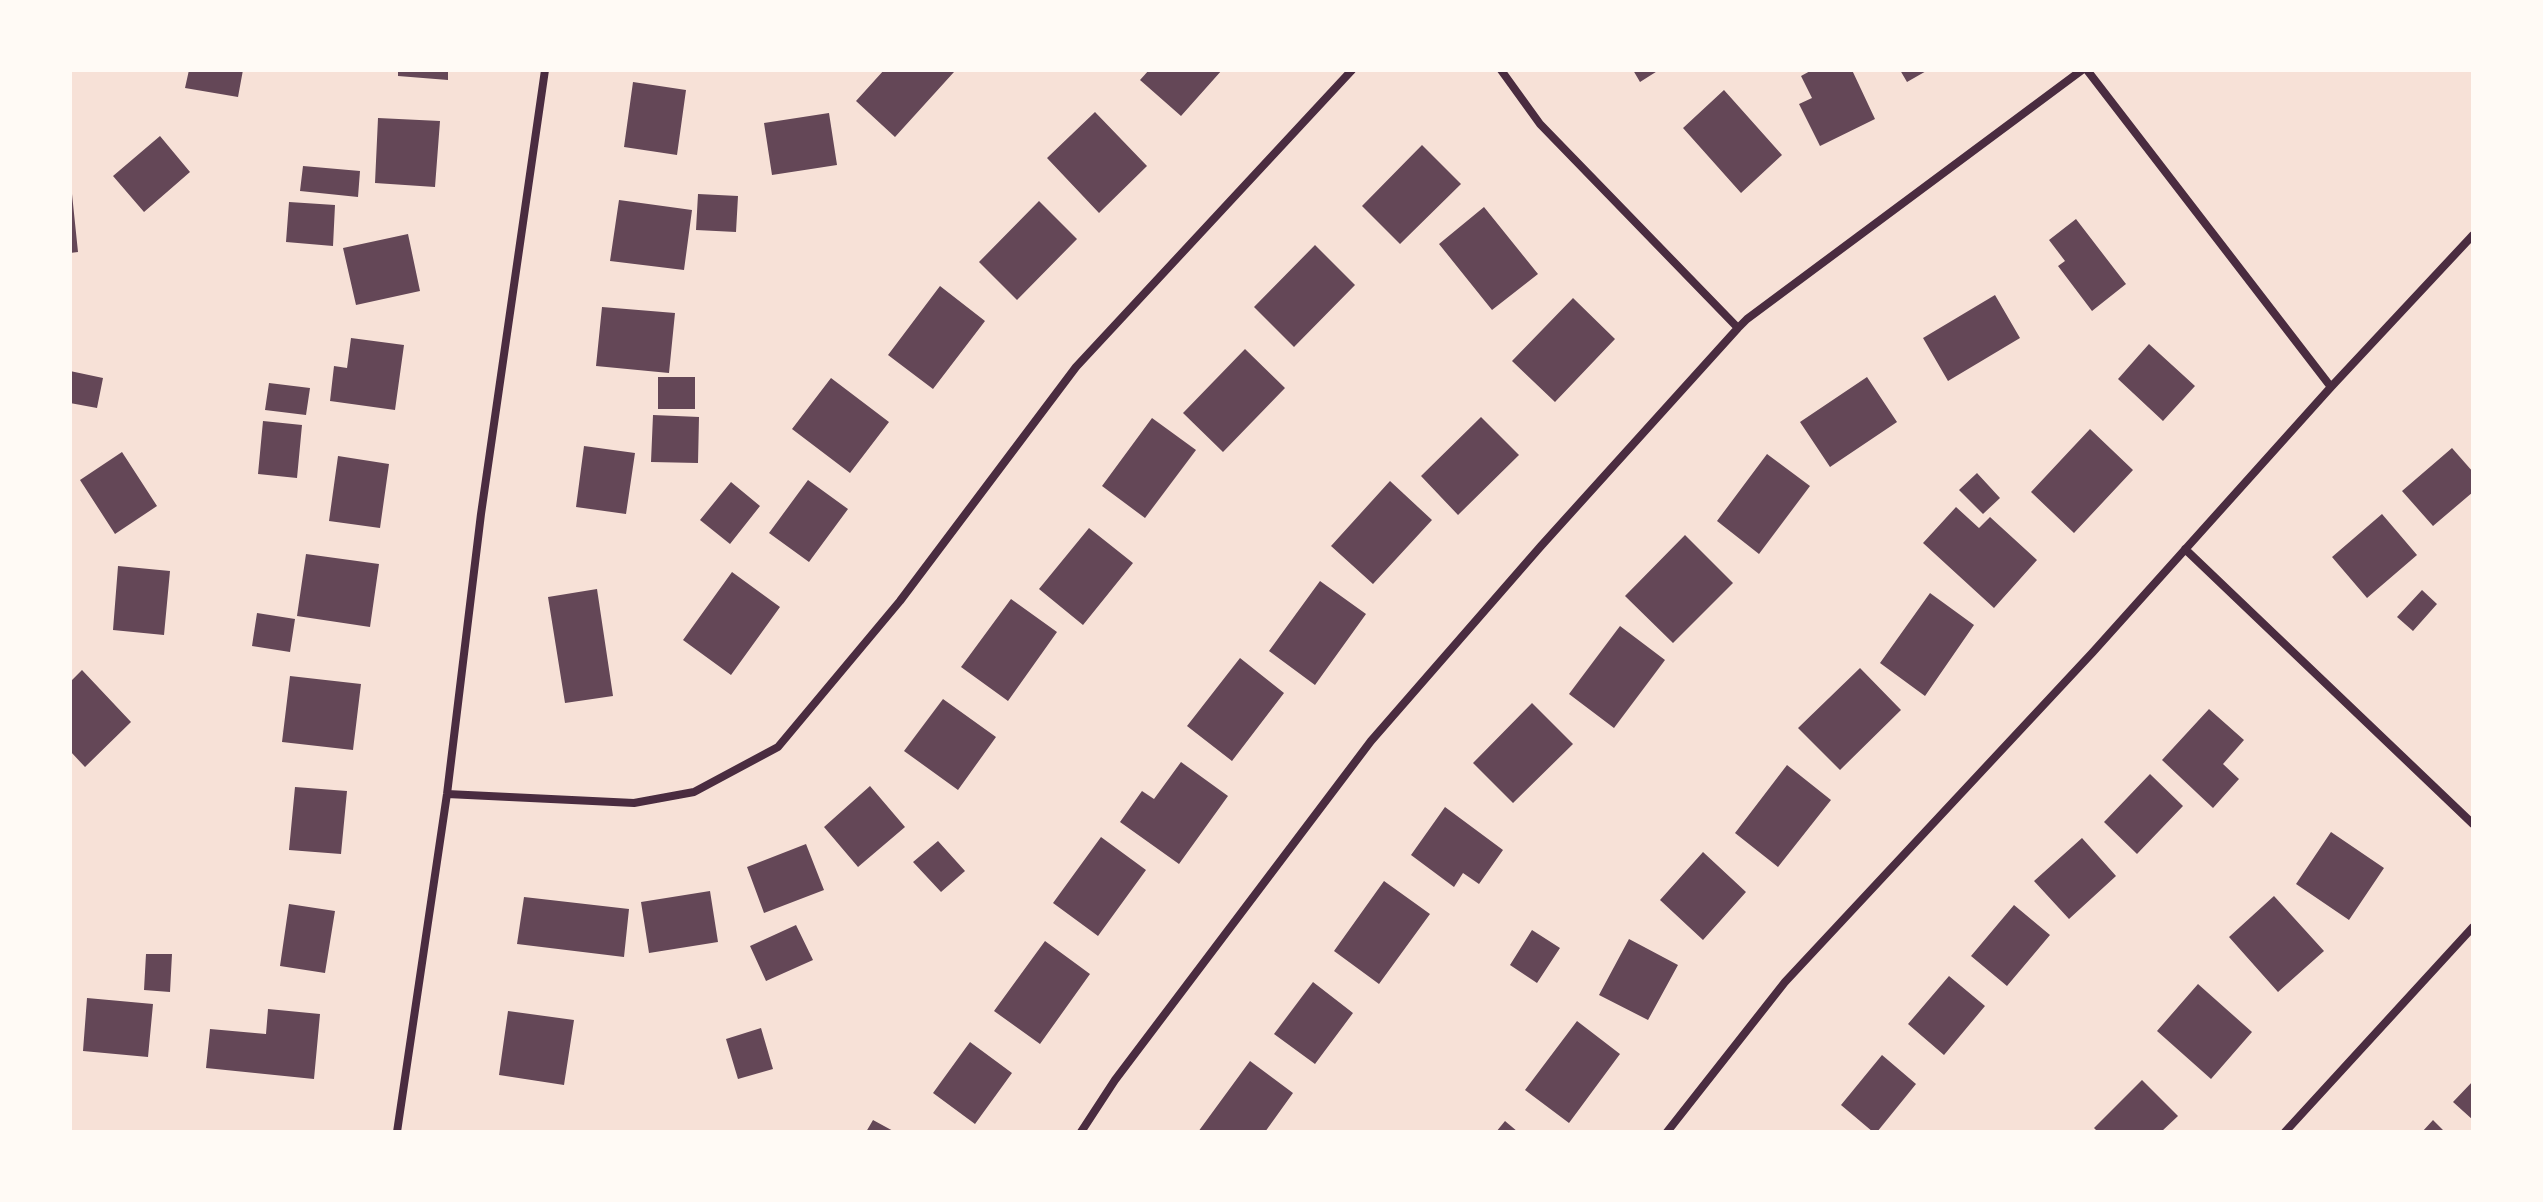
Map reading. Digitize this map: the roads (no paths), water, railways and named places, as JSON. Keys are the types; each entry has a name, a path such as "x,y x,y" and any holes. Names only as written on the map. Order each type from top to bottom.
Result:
{"street":[{"path":"397,1132 447,794 481,514 545,70"},
{"path":"447,794 634,803 694,792 778,747 900,601 1076,367 1352,70"},
{"path":"1501,70 1540,124 1738,328"},
{"path":"1081,1132 1115,1080 1371,741 1541,546 1738,328 2084,70 2331,387"},
{"path":"1667,1132 1785,982 2093,652 2331,387 2473,235"},
{"path":"2185,549 2473,824"},
{"path":"2285,1132 2473,927"}]}
